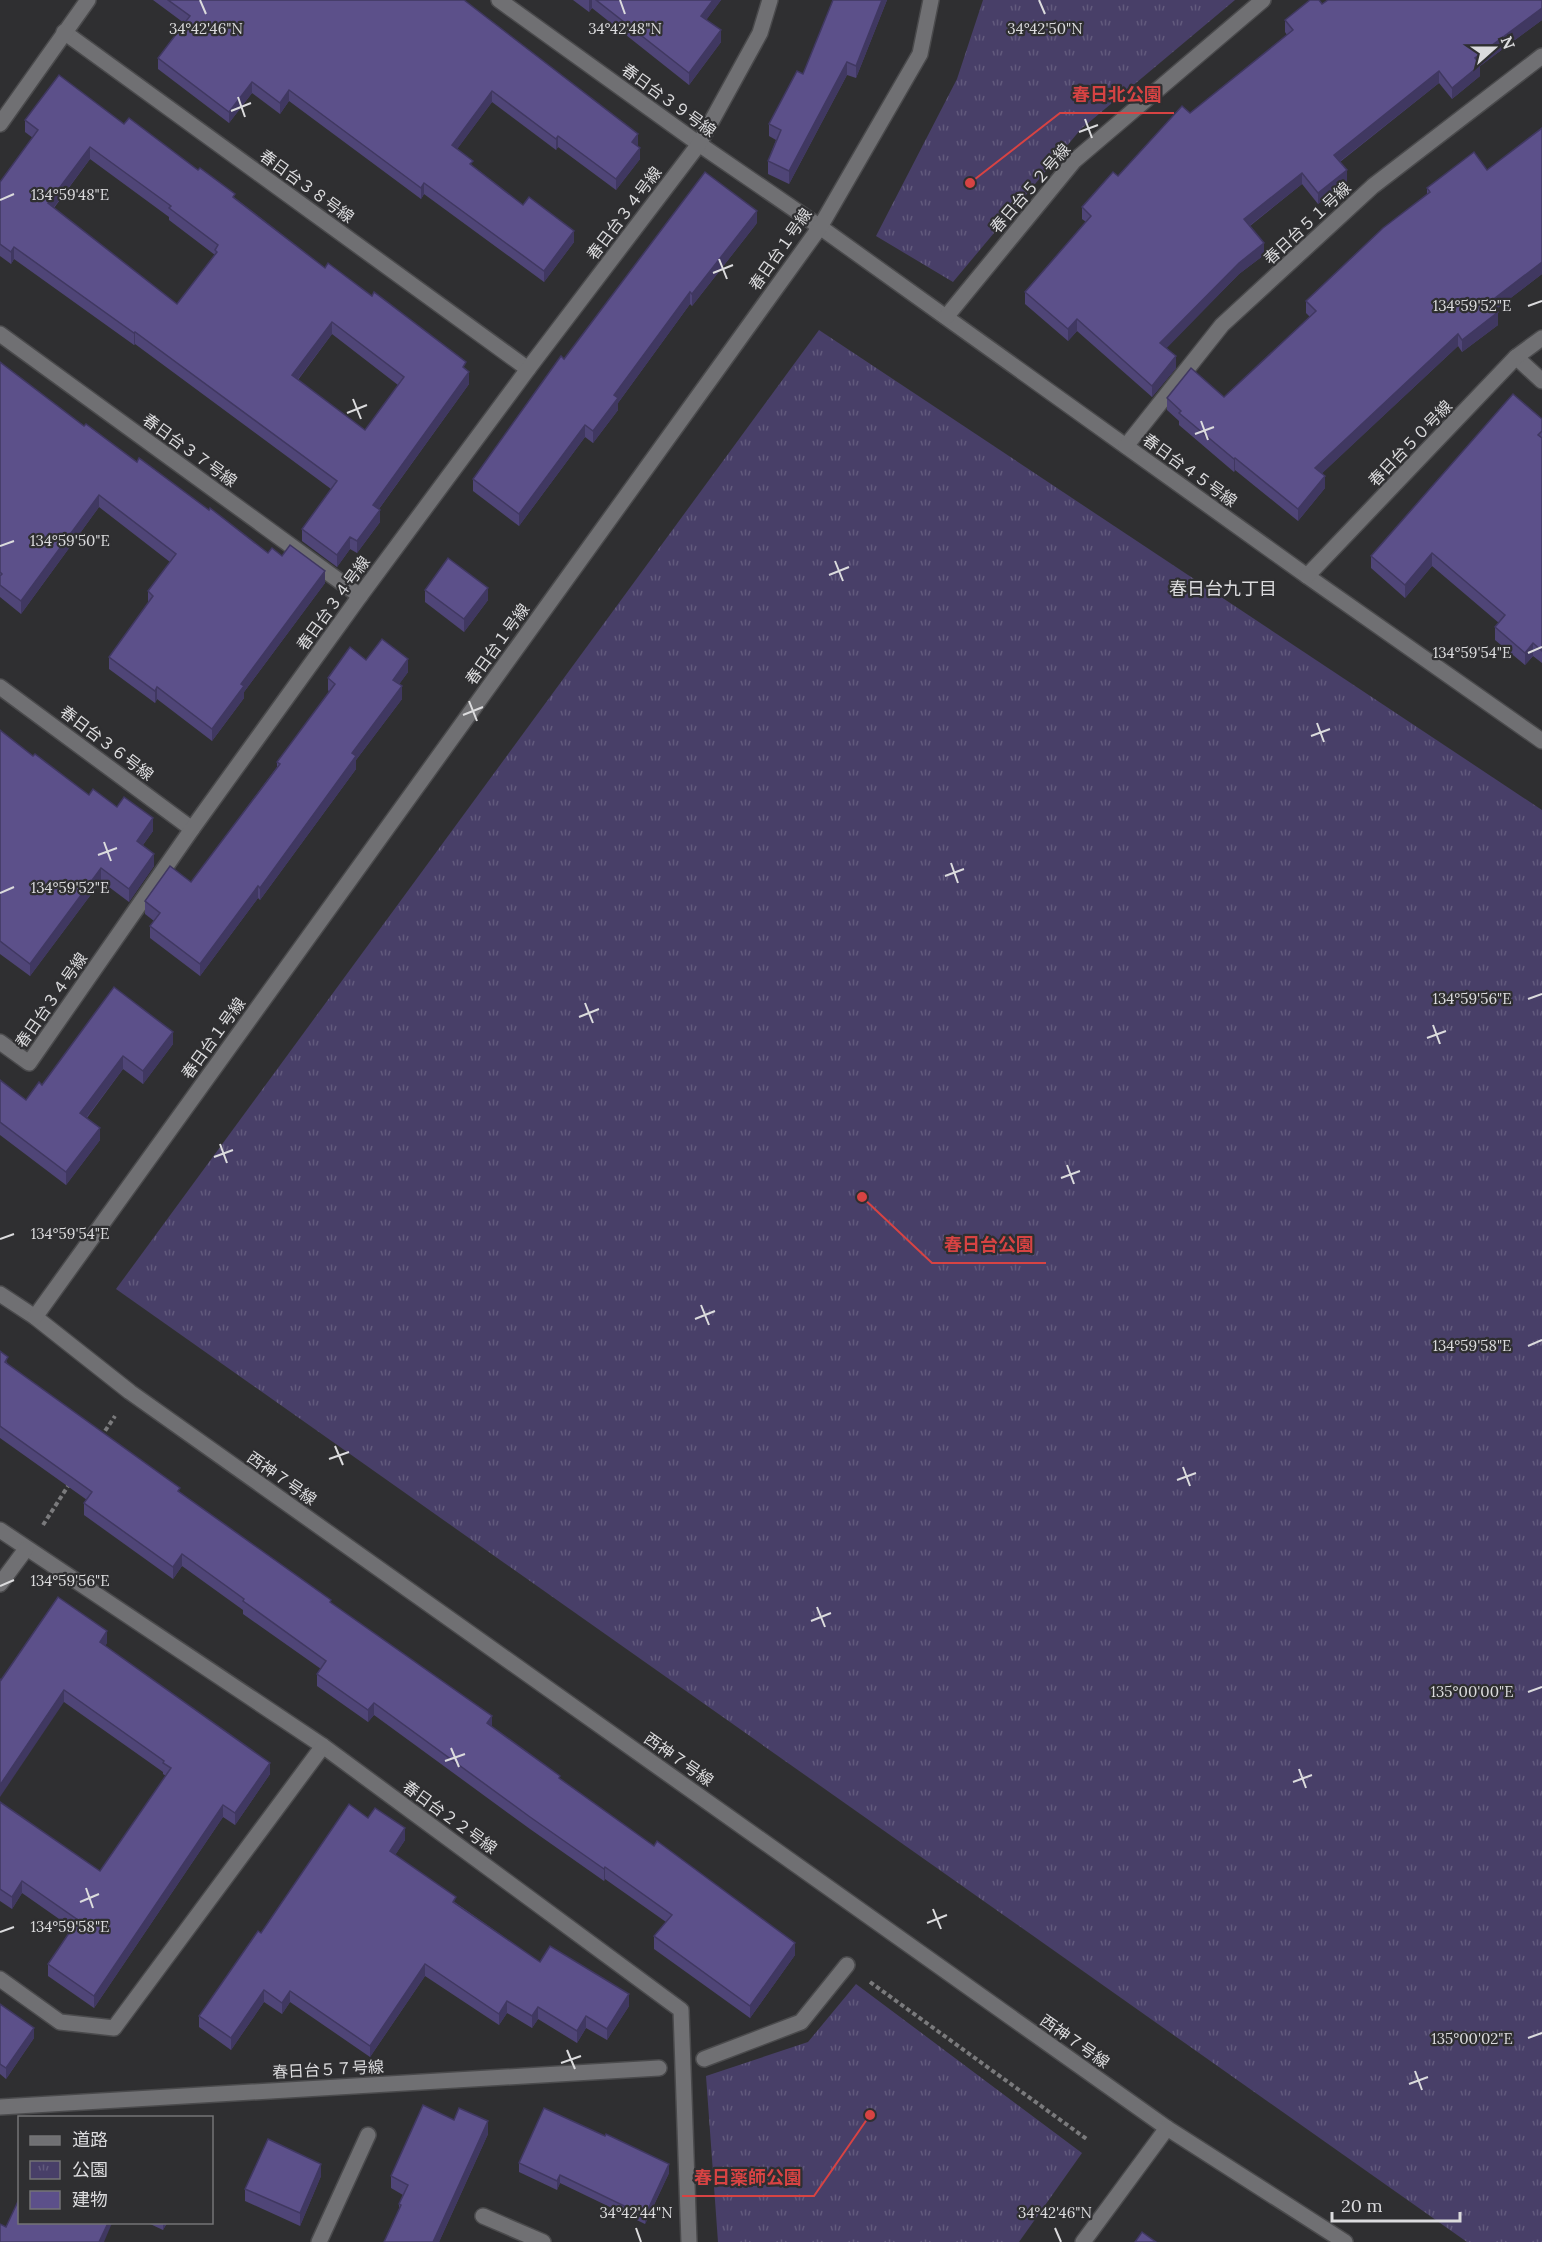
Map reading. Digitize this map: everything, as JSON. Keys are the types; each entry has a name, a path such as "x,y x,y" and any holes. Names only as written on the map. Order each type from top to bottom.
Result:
{"street":[{"path":"0,124 88,0"},
{"name":"春日台３９号線","path":"499,0 699,144 820,226"},
{"name":"春日台３４号線","path":"0,1042 29,1063 192,829 360,596 528,369 699,144 760,33 770,0"},
{"name":"春日台１号線","path":"35,1317 820,226 920,54 931,0"},
{"name":"春日台５２号線","path":"946,317 1074,161 1263,0"},
{"name":"春日台３８号線","path":"64,32 528,369"},
{"name":"春日台５１号線","path":"1126,446 1222,325 1373,186 1542,56"},
{"name":"春日台４５号線","path":"820,226 1307,576 1542,741"},
{"name":"春日台３７号線","path":"0,333 360,596"},
{"name":"春日台５０号線","path":"1307,576 1516,357 1542,338"},
{"path":"1516,357 1542,381"},
{"name":"春日台３６号線","path":"0,687 192,829"},
{"name":"西神７号線","path":"0,1294 35,1317 130,1392 1167,2128 1345,2242"},
{"name":"春日台２２号線","path":"0,1530 26,1550 323,1746 681,2010 689,2242"},
{"path":"0,1584 26,1550"},
{"path":"0,1979 60,2022 114,2028 323,1746"},
{"path":"704,2059 801,2022 847,1965"},
{"name":"春日台５７号線","path":"0,2107 659,2068"},
{"path":"1083,2242 1167,2128"},
{"path":"319,2242 368,2135"},
{"path":"483,2216 543,2242"}],"path":[{"path":"98,1442 130,1392"},
{"path":"26,1550 72,1481"},
{"path":"847,1965 1088,2140"}],"green space":[{"path":"983,0 1235,0 1081,129 953,282 876,236 957,79"},
{"path":"819,330 1542,810 1542,2242 1467,2242 116,1289"},
{"path":"856,1984 1082,2153 1019,2242 718,2242 706,2076 808,2042"}],"building":[{"path":"168,0 464,0 638,134 632,142 640,148 616,179 558,136 556,139 492,91 452,145 473,161 470,164 523,205 529,197 574,231 544,271 424,183 421,188 289,90 280,103 252,82 229,112 158,58 190,16"},
{"path":"596,0 713,0 701,16 721,30 689,73"},
{"path":"833,0 882,0 856,66 847,62 789,171 768,161 781,130 769,124 797,71 803,74"},
{"path":"1310,0 1319,0 1322,4 1328,0 1542,0 1542,8 1475,58 1480,65 1452,88 1439,71 1334,155 1347,170 1318,193 1302,173 1244,219 1264,243 1239,263 1160,343 1176,356 1152,386 1077,319 1068,329 1025,292 1091,216 1082,207 1113,172 1118,176 1182,106 1190,113 1293,30 1285,20"},
{"path":"59,75 124,124 129,118 198,170 200,168 235,194 233,197 325,268 328,263 372,296 374,292 466,362 463,367 469,372 373,505 380,510 357,541 350,537 337,555 302,529 337,481 135,332 14,247 11,252 0,244 0,182 38,130 25,120","holes":["90,147 171,206 169,208 218,245 215,250 217,252 177,304 48,203","332,322 404,377 365,430 292,375"]},
{"path":"1542,128 1542,262 1490,302 1498,312 1462,340 1458,334 1315,468 1325,476 1298,509 1179,413 1181,411 1167,398 1191,368 1224,397 1316,311 1306,301 1383,228 1430,192 1427,188 1474,152 1487,170"},
{"path":"705,172 757,211 692,294 690,292 614,395 618,398 593,431 585,425 519,514 473,479 561,356 564,359"},
{"path":"0,362 84,426 86,424 137,462 139,458 209,510 210,508 268,553 272,548 282,556 290,545 325,571 241,684 244,686 212,729 157,687 155,691 109,657 153,596 148,591 176,554 99,495 21,601 0,585 2,574 0,572"},
{"path":"1513,394 1542,419 1542,431 1538,435 1542,438 1542,651 1533,643 1525,653 1495,627 1505,615 1432,553 1405,585 1371,556"},
{"path":"448,558 488,588 464,619 425,590"},
{"path":"382,639 408,659 393,680 402,686 352,753 356,756 260,888 258,886 200,964 150,926 160,913 145,901 170,866 191,882 280,764 277,762 335,684 328,678 350,647 366,660"},
{"path":"0,730 89,795 93,789 117,807 124,797 153,818 137,841 154,854 129,889 101,868 30,964 0,941"},
{"path":"114,987 173,1032 143,1071 123,1056 80,1113 100,1128 66,1172 0,1122 0,1080 26,1100 39,1082 42,1085"},
{"path":"0,1351 8,1357 5,1362 180,1488 178,1491 492,1716 487,1723 560,1776 559,1778 654,1846 657,1841 795,1943 750,2006 654,1936 672,1915 530,1817 374,1703 368,1710 317,1674 326,1661 182,1554 173,1567 84,1503 92,1492 0,1426"},
{"path":"58,1597 107,1631 100,1642 270,1763 235,1813 223,1805 94,1996 48,1964 78,1920 22,1881 12,1897 0,1889 0,1802 100,1871 171,1768 64,1690 0,1785 0,1679"},
{"path":"349,1804 368,1818 375,1808 405,1828 390,1851 456,1897 453,1902 540,1962 550,1946 629,1994 607,2029 586,2016 577,2031 538,2007 532,2016 507,2001 499,2014 425,1964 370,2046 290,1991 282,2003 264,1990 231,2038 199,2016 258,1931 261,1933"},
{"path":"0,2004 34,2028 6,2068 0,2064"},
{"path":"423,2105 454,2120 459,2108 488,2121 433,2242 384,2242 408,2185 391,2176"},
{"path":"544,2108 669,2164 645,2216 560,2175 557,2181 519,2163"},
{"path":"268,2139 321,2164 300,2213 245,2189"},
{"path":"18,2201 18,2224 108,2224 99,2242 0,2242 0,2224 6,2227"},
{"path":"1142,2232 1156,2242 1135,2242"}],"place":[{"name":"春日北公園","path":"970,183"},
{"name":"春日台公園","path":"862,1197"},
{"name":"春日薬師公園","path":"870,2115"}],"district":[{"name":"春日台九丁目","path":"1223,588"}]}
